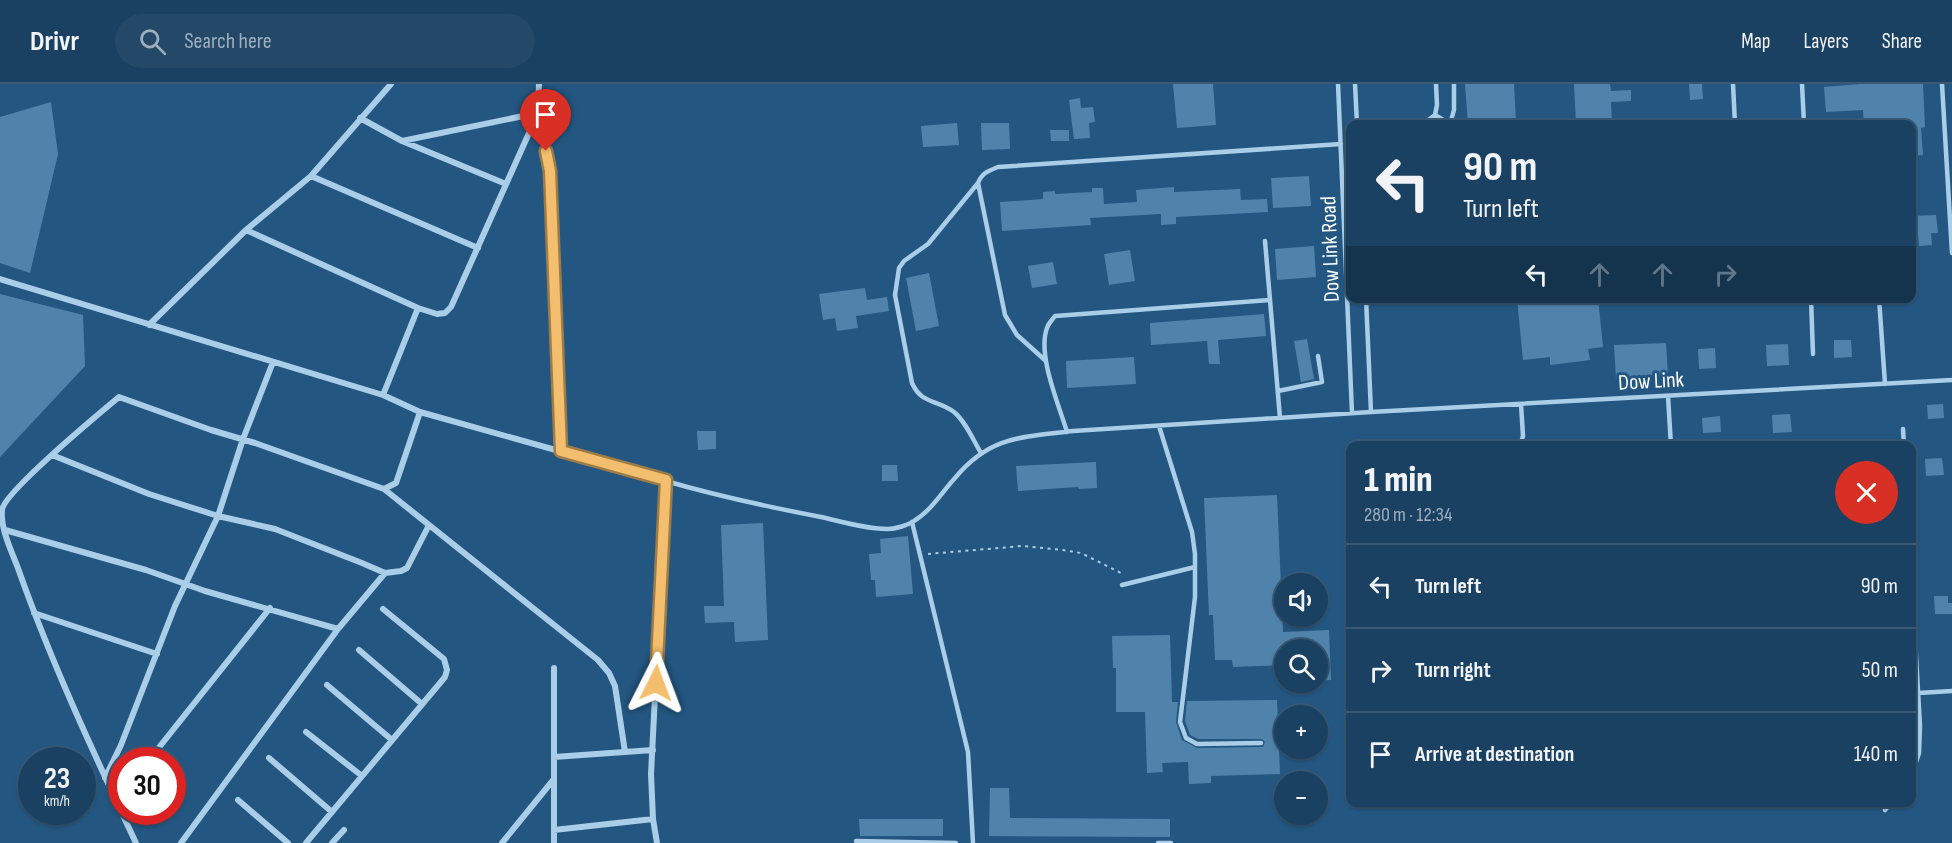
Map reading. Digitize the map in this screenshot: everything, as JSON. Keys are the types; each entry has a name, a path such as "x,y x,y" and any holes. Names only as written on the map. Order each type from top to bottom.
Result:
{"street":[{"path":"150,325 246,230 311,176 391,84"},
{"path":"539,84 538,113 550,171 561,451"},
{"path":"402,141 538,113"},
{"path":"246,230 418,308 445,314 451,307 538,113"},
{"path":"360,118 402,141 506,184"},
{"path":"311,176 478,248"},
{"path":"0,279 383,395 420,412 666,480 651,774 653,819 657,843"},
{"path":"383,395 418,308"},
{"path":"105,778 121,745 186,584 218,516 243,439 273,363"},
{"path":"108,784 34,613 4,530 2,509 9,497 52,455 119,397 384,489 428,527 598,660 609,673 615,686 625,752"},
{"path":"384,489 396,483 420,412"},
{"path":"52,455 149,494 218,516 275,529 385,573 407,568 428,527"},
{"path":"4,530 146,570 338,629"},
{"path":"182,843 338,629 385,573"},
{"path":"159,747 270,608"},
{"path":"306,843 445,676 447,670 444,659 383,609"},
{"path":"34,613 157,654"},
{"path":"359,650 422,704"},
{"path":"554,668 554,843"},
{"path":"327,685 392,740"},
{"path":"306,732 362,776"},
{"path":"554,757 652,750"},
{"path":"269,759 332,812"},
{"path":"502,843 554,779"},
{"path":"238,800 288,843"},
{"path":"554,830 653,819"},
{"path":"128,825 136,843"},
{"path":"333,843 344,830"}],"lane":[{"name":"Dow Link Road","path":"1338,84 1346,266"},
{"path":"1355,84 1357,120"},
{"path":"1428,120 1435,115 1436,84"},
{"path":"1451,120 1454,110 1454,84"},
{"path":"1733,84 1735,120"},
{"path":"1802,84 1804,120"},
{"path":"1942,84 1952,253"},
{"path":"1435,115 1443,120"},
{"path":"981,453 955,413 921,398 916,392 912,383 895,295 896,278 904,261 928,243 978,183 981,176 998,167 1341,144"},
{"path":"978,183 1005,315 1017,334 1046,361"},
{"path":"1265,242 1280,418"},
{"path":"1067,432 1046,361 1044,339 1047,327 1055,316 1270,300"},
{"name":"Dow Link Road","path":"1348,303 1352,413"},
{"name":"Dow Link Road","path":"1366,303 1371,412"},
{"path":"1811,303 1813,354"},
{"path":"1879,303 1886,384"},
{"path":"1278,391 1322,382 1318,356"},
{"name":"Dow Link","path":"912,522 924,514 958,474 981,453 1005,440 1067,432 1352,413 1952,380"},
{"path":"1668,396 1671,441"},
{"path":"1521,404 1522,441"},
{"path":"1159,426 1192,532 1195,567 1195,597 1180,722 1186,738 1197,744 1261,743"},
{"path":"1903,429 1904,441"},
{"path":"666,480 764,506 865,526 890,529 912,522 968,752 973,843"},
{"path":"1122,585 1195,567"},
{"path":"1916,657 1918,693 1916,760"},
{"path":"1918,693 1952,691"},
{"path":"856,841 956,843"},
{"path":"1158,843 1172,843"}],"path":[{"path":"920,555 1022,546 1063,550 1082,553 1136,582"}],"building":[{"path":"1173,84 1213,84 1216,125 1177,128"},
{"path":"1465,84 1514,84 1516,120 1468,120"},
{"path":"1574,84 1610,84 1611,91 1631,90 1631,101 1611,102 1612,120 1576,120"},
{"path":"1689,84 1702,84 1703,99 1690,100"},
{"path":"1860,84 1923,84 1925,127 1921,128 1923,155 1916,156 1916,120 1864,120 1863,110 1826,112 1824,87"},
{"path":"1080,98 1081,108 1093,107 1095,122 1089,123 1090,138 1074,139 1069,100"},
{"path":"51,102 58,154 30,273 0,263 0,117"},
{"path":"957,123 959,145 923,147 921,126"},
{"path":"981,123 1009,123 1010,149 982,150"},
{"path":"1050,130 1069,130 1069,141 1051,141"},
{"path":"1309,176 1311,206 1273,208 1271,178"},
{"path":"1174,187 1174,192 1240,189 1241,200 1267,199 1268,212 1176,217 1176,224 1161,225 1161,214 1090,218 1091,225 1002,231 1000,202 1043,199 1043,192 1055,191 1055,194 1092,192 1092,188 1103,188 1104,204 1137,202 1136,190"},
{"path":"1936,215 1938,233 1931,233 1932,245 1919,246 1918,234 1916,234 1916,216"},
{"path":"1314,246 1316,277 1277,280 1275,249"},
{"path":"1130,250 1135,281 1109,285 1104,254"},
{"path":"1053,262 1057,284 1032,288 1028,266"},
{"path":"929,273 939,326 916,331 906,278"},
{"path":"865,288 867,300 887,297 889,311 856,316 858,328 837,331 835,318 823,320 819,294"},
{"path":"0,294 83,315 85,366 0,457"},
{"path":"1517,303 1599,303 1603,347 1588,349 1590,360 1550,365 1550,357 1523,360"},
{"path":"1264,314 1266,336 1218,340 1220,364 1209,364 1207,341 1151,345 1150,323"},
{"path":"1307,339 1314,379 1301,382 1294,341"},
{"path":"1834,340 1851,340 1852,357 1834,358"},
{"path":"1666,343 1668,376 1616,379 1614,345"},
{"path":"1788,344 1789,365 1767,366 1766,345"},
{"path":"1715,348 1716,368 1699,369 1698,349"},
{"path":"1134,357 1136,384 1067,388 1066,361"},
{"path":"1943,404 1944,418 1928,419 1927,405"},
{"path":"1790,414 1792,432 1773,433 1772,415"},
{"path":"1720,416 1721,432 1703,433 1702,418"},
{"path":"697,431 716,431 716,449 698,450"},
{"path":"1942,458 1944,475 1926,476 1925,459"},
{"path":"1096,462 1097,488 1018,491 1016,466"},
{"path":"882,465 897,465 898,481 882,481"},
{"path":"1277,495 1280,573 1274,573 1274,627 1283,627 1283,632 1329,630 1331,680 1328,680 1328,639 1274,639 1274,665 1233,667 1232,660 1215,660 1213,615 1209,615 1204,498"},
{"path":"763,523 768,640 735,642 734,622 705,623 704,606 724,606 721,525"},
{"path":"908,536 913,594 876,597 875,580 871,580 869,554 881,553 880,539"},
{"path":"1934,596 1948,596 1948,603 1952,603 1952,614 1935,614"},
{"path":"1170,635 1172,702 1178,702 1176,722 1182,740 1197,748 1263,747 1265,742 1262,739 1198,739 1190,735 1185,721 1187,701 1277,700 1277,705 1274,705 1274,759 1279,759 1280,771 1274,771 1274,774 1211,776 1211,783 1189,784 1188,762 1162,763 1163,772 1147,773 1145,712 1116,712 1116,668 1113,668 1112,636"},
{"path":"990,788 1009,788 1010,818 1170,819 1170,837 989,836"},
{"path":"859,819 943,819 943,836 860,836"}],"route":[{"path":"546,151 550,171 561,451 666,480 656,683"}]}
